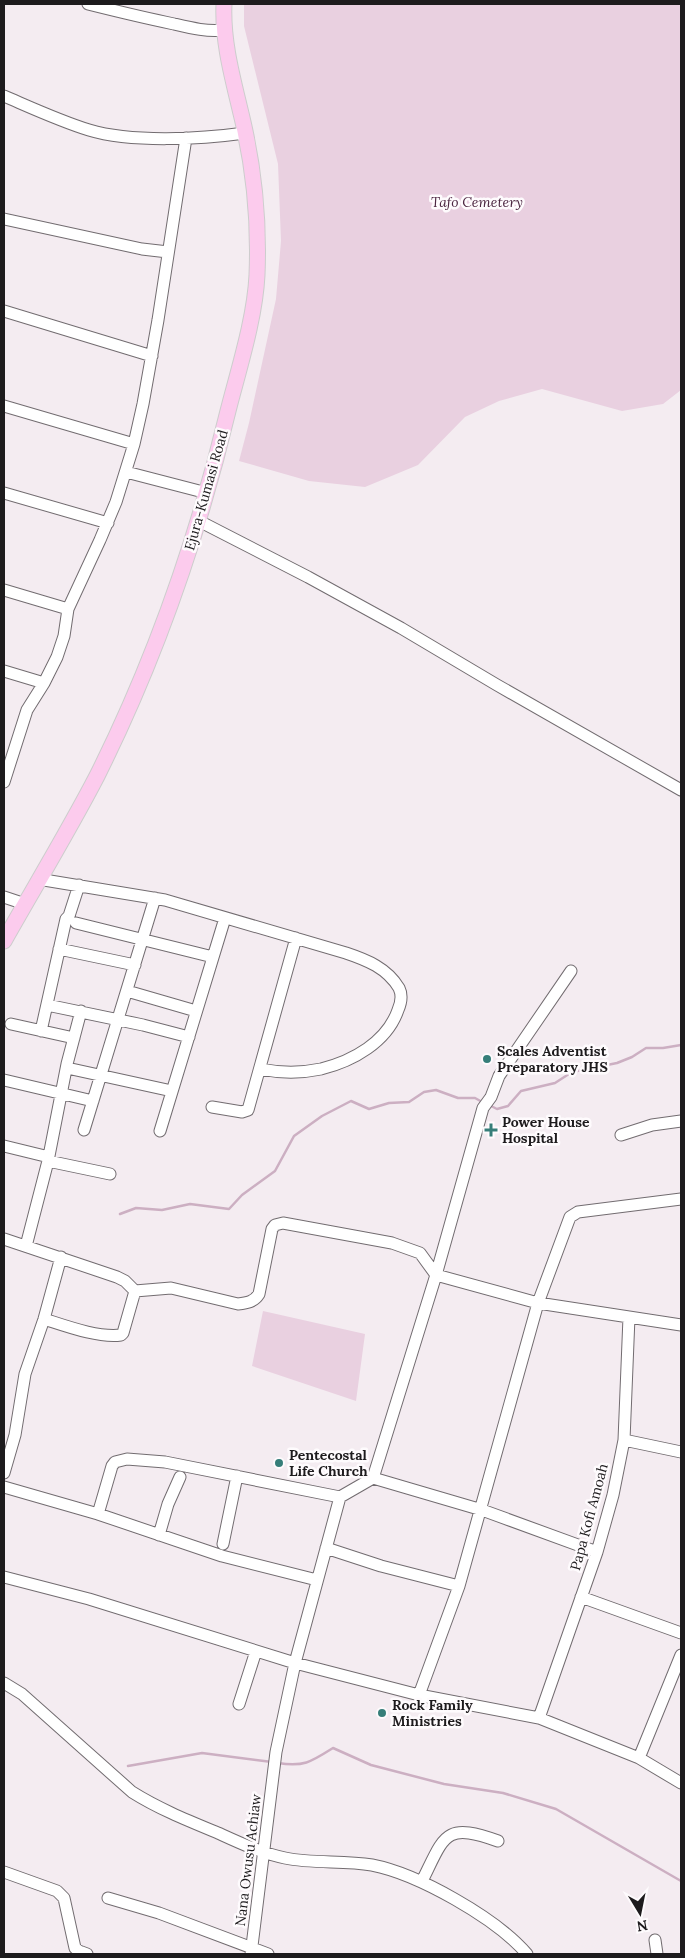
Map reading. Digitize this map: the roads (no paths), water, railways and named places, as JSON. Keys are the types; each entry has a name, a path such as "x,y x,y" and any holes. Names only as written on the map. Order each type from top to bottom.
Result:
{"main road":[{"name":"Ejura-Kumasi Road","path":"4,941 96,777 163,622 199,521 243,351 257,278 255,187 245,133 228,61 224,30 224,4"}],"street":[{"path":"88,4 141,18 197,29 224,30"},
{"path":"4,96 90,130 132,137 186,138 245,133"},
{"path":"4,782 8,747 57,657 64,636 68,609 108,523 134,444 152,356 186,138"},
{"path":"5,222 142,249 168,252"},
{"path":"4,311 152,356"},
{"path":"4,406 134,444"},
{"path":"126,472 207,493"},
{"path":"4,493 108,523"},
{"path":"199,521 308,577 401,628 681,790"},
{"path":"4,590 68,609"},
{"path":"4,671 44,683"},
{"path":"38,880 155,898 296,938 373,963 389,975 400,990 402,1000 397,1015 382,1038 372,1046 350,1058 321,1069 282,1072 260,1069"},
{"path":"41,1031 66,919 69,916 79,885"},
{"path":"4,897 24,904"},
{"path":"84,1130 155,898"},
{"path":"160,1131 225,918"},
{"path":"76,923 142,941 213,957"},
{"path":"212,1107 242,1112 248,1110 296,938"},
{"path":"59,949 135,965"},
{"path":"98,1514 112,1466 120,1460 165,1462 340,1497 372,1478 436,1276 483,1108 492,1097 499,1076 571,971"},
{"path":"127,991 196,1012"},
{"path":"47,1005 143,1025 188,1037"},
{"path":"26,1246 48,1159 81,1012"},
{"path":"11,1024 74,1038"},
{"path":"67,1068 172,1091"},
{"path":"4,1080 93,1101"},
{"path":"620,1134 652,1125 681,1121"},
{"path":"4,1146 110,1174"},
{"path":"419,1695 459,1586 482,1510 538,1303 570,1217 573,1213 681,1199"},
{"path":"4,1239 117,1277 125,1281 135,1291 170,1288 238,1304 256,1299 259,1294 272,1229 275,1225 283,1224 392,1243 416,1250 424,1256 436,1276 538,1303 681,1325"},
{"path":"4,1473 15,1435 25,1374 44,1319 62,1257"},
{"path":"44,1319 80,1330 108,1335 121,1335 135,1291"},
{"name":"Papa Kofi Amoah","path":"539,1718 597,1552 613,1495 624,1440 629,1317"},
{"path":"624,1440 681,1452"},
{"path":"223,1544 237,1476"},
{"path":"159,1535 168,1504 180,1477"},
{"path":"372,1478 482,1510 597,1552"},
{"path":"4,1487 98,1514 222,1556 317,1580"},
{"name":"Nana Owusu Achiaw","path":"252,1951 276,1752 295,1663 340,1497"},
{"path":"326,1548 381,1566 459,1586"},
{"path":"4,1578 88,1599 295,1663 419,1695 539,1718 639,1758 681,1783"},
{"path":"581,1597 681,1633"},
{"path":"239,1704 256,1651"},
{"path":"639,1758 681,1655"},
{"path":"4,1683 28,1699 132,1792 158,1807 265,1853 312,1862 354,1863 374,1866 422,1881 485,1919 517,1943 527,1954"},
{"path":"422,1881 447,1836 459,1832 474,1833 498,1841"},
{"path":"4,1872 57,1891 64,1898 76,1948 87,1954"},
{"path":"108,1898 159,1913 252,1951 268,1954"},
{"path":"656,1940 657,1954"}],"waterway":[{"path":"489,1105 497,1109 508,1106 521,1091 555,1083 572,1072 617,1063 632,1057 646,1048 681,1045"},
{"path":"120,1214 136,1208 162,1210 190,1204 229,1209 242,1195 275,1171 294,1136 322,1116 351,1101 369,1109 389,1103 409,1102 424,1092 436,1090 458,1098 475,1098 484,1103"},
{"path":"278,1763 301,1764 319,1757 333,1748 371,1765 444,1784 503,1793 556,1809 681,1881"},
{"path":"128,1766 202,1753 272,1762"}],"place":[{"name":"Scales Adventist Preparatory JHS","path":"487,1059"},
{"name":"Power House Hospital","path":"491,1130"},
{"name":"Pentecostal Life Church","path":"279,1463"},
{"name":"Rock Family Ministries","path":"382,1713"}],"park label":[{"name":"Tafo Cemetery","path":"477,202"}]}
